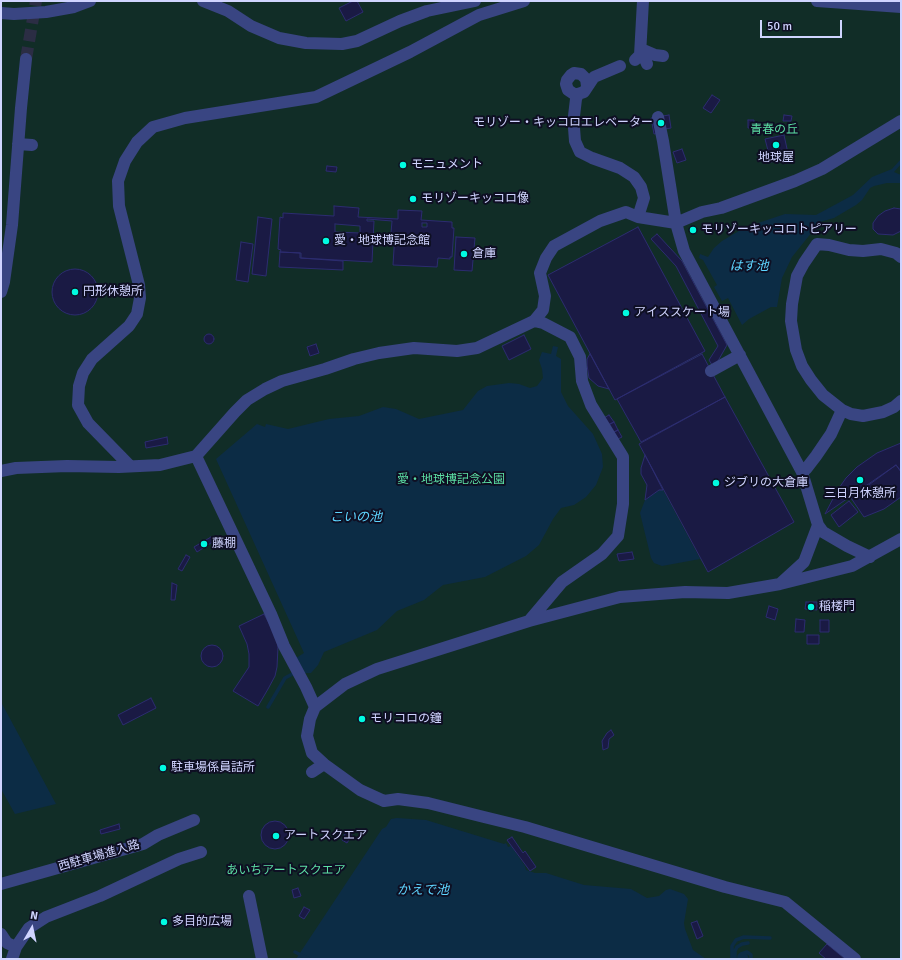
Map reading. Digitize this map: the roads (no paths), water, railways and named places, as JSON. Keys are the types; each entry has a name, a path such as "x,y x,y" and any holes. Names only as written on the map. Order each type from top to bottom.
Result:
{"street":[{"path":"1,13 14,14 46,12 74,7 90,1"},
{"path":"203,1 228,11 251,26 279,38 306,43 342,44 357,41 400,21 427,11 475,1"},
{"path":"130,466 88,423 78,405 79,386 83,373 92,359 129,326 137,314 140,298 139,285 123,245 118,181 125,161 137,142 153,127 186,118 316,97 410,52 479,16 524,1"},
{"path":"635,60 640,55 641,49 643,1"},
{"path":"817,1 901,7"},
{"path":"641,49 655,55 663,56"},
{"path":"641,49 647,64"},
{"path":"1,292 12,225 26,59"},
{"path":"572,94 584,92 594,77 620,66"},
{"path":"587,86 586,79 578,73 571,75 566,84 568,90 576,99 574,116 576,142 580,152 620,168 634,177 641,187 644,198 638,217"},
{"path":"658,116 676,223 684,251 802,472 818,524 823,532 829,536 856,551 870,556"},
{"path":"1,471 16,468 67,466 119,467 160,465 196,456 247,400 282,381 379,353 414,348 458,351 477,348 534,321 543,310 545,296 540,274 546,258 554,246 600,220 626,212 638,217 676,223 702,212 721,208 808,175 901,121"},
{"path":"18,144 32,146"},
{"path":"899,251 881,249 863,251 849,250 829,245 817,244 804,263 798,276 792,304 791,321 796,350 802,366 823,395 842,410 851,414 863,416 883,412 894,407 901,401"},
{"path":"529,621 562,582 602,554 618,536 623,504 623,457 591,405 582,381 580,356 570,337 543,323 534,321"},
{"path":"711,371 740,355"},
{"path":"802,472 816,456 831,434 842,410"},
{"path":"196,456 271,614 284,646 315,707"},
{"path":"780,584 804,562 818,524"},
{"path":"855,959 785,902 725,887 525,827 428,803 398,799 384,801 360,790 324,764 312,753 307,736 310,719 315,707 345,684 377,669 529,621 620,596 685,592 728,592 780,584 852,566 901,539"},
{"path":"312,772 324,764"},
{"name":"西駐車場進入路","path":"1,884 143,844 158,835 194,820"},
{"path":"12,959 16,947 29,928 46,917 100,896 179,859 201,852"},
{"path":"249,896 262,959"},
{"path":"1,934 7,943 16,947"}],"water":[{"name":"はす池","path":"901,159 901,164 894,172 901,175 901,183 887,183 874,186 870,188 862,200 856,205 834,218 820,222 792,257 782,278 777,307 771,307 749,319 742,325 728,298 722,301 714,287 717,285 703,260 699,258 700,254 708,257 714,248 722,241 744,228 761,222 785,214 816,215 853,195 872,177 892,169"},
{"name":"こいの池","path":"553,346 558,347 556,356 561,359 561,392 568,406 593,434 602,454 603,467 596,485 586,497 574,505 561,508 553,519 539,545 526,556 485,577 443,585 424,600 397,611 377,630 324,652 318,665 311,673 303,673 296,658 304,653 216,459 257,424 265,427 266,424 288,429 329,419 359,416 383,407 396,409 419,419 463,410 478,391 487,386 509,383 519,384 530,388 537,386 543,378 539,360 542,352 551,354"},
{"path":"659,490 663,490 700,559 662,566 654,563 651,558 640,513 645,500 651,494"},
{"path":"1,702 56,804 15,814 1,789"},
{"name":"かえで池","path":"391,819 426,820 504,844 506,843 508,847 511,846 525,866 526,870 535,873 546,873 584,885 631,889 647,898 659,896 666,890 670,889 684,894 688,899 684,923 685,929 693,950 706,959 296,959 382,829 386,827"}],"waterway":[{"path":"268,707 285,678 296,672"},
{"path":"732,959 732,946 736,940 744,937 770,938"},
{"path":"735,959 735,951 737,947 748,943"},
{"path":"295,952 309,959"},
{"path":"739,959 741,954 747,952 751,955 751,959"},
{"path":"743,959 742,957 746,956 747,959"}],"tunnel":[{"path":"26,59 36,1"}],"place":[{"name":"モリゾー・キッコロエレベーター","path":"661,123"},
{"name":"地球屋","path":"776,145"},
{"name":"モニュメント","path":"403,165"},
{"name":"モリゾーキッコロ像","path":"413,199"},
{"name":"モリゾーキッコロトピアリー","path":"693,230"},
{"name":"愛・地球博記念館","path":"326,241"},
{"name":"倉庫","path":"464,254"},
{"name":"円形休憩所","path":"75,292"},
{"name":"アイススケート場","path":"626,313"},
{"name":"三日月休憩所","path":"860,480"},
{"name":"ジブリの大倉庫","path":"716,483"},
{"name":"藤棚","path":"204,544"},
{"name":"稲楼門","path":"811,607"},
{"name":"モリコロの鐘","path":"362,719"},
{"name":"駐車場係員詰所","path":"163,768"},
{"name":"アートスクエア","path":"276,836"},
{"name":"多目的広場","path":"164,922"}],"park label":[{"name":"青春の丘","path":"774,130"},
{"name":"愛・地球博記念公園","path":"451,480"},
{"name":"あいちアートスクエア","path":"286,871"}]}
